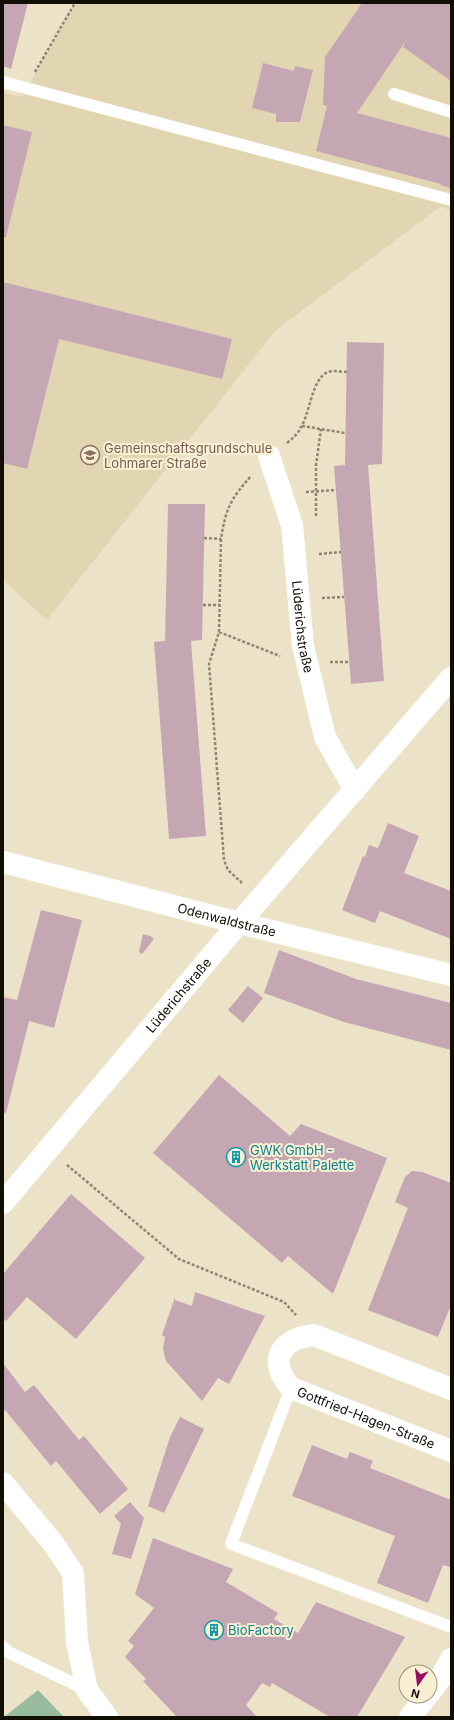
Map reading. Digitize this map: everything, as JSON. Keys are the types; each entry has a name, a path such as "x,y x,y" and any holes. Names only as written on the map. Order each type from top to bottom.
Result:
{"street":[{"name":"Lüderichstraße","path":"269,456 292,525 305,662 325,737 356,790"},
{"name":"Lüderichstraße","path":"3,1203 239,923 356,790 451,678"},
{"name":"Odenwaldstraße","path":"3,862 239,923 451,975"},
{"name":"Gottfried-Hagen-Straße","path":"314,1335 292,1341 286,1346 281,1354 278,1362 279,1372 283,1380 291,1388 451,1451"},
{"path":"314,1335 451,1389"},
{"path":"3,1483 53,1543 73,1573 78,1642 87,1690 107,1717"},
{"path":"438,1686 451,1659"},
{"path":"410,1717 422,1704"}],"lane":[{"path":"3,82 451,200"},
{"path":"394,94 451,112"},
{"path":"291,1388 231,1544 451,1627"},
{"path":"3,1647 8,1652 87,1690"}],"path":[{"path":"26,88 75,3"},
{"path":"260,900 228,870 224,860 209,664 219,632 221,539 227,508 234,495 269,456 295,437 302,426 321,376 329,371 346,372"},
{"path":"302,426 345,433"},
{"path":"281,493 336,490"},
{"path":"204,538 221,539"},
{"path":"203,605 220,605"},
{"path":"219,632 294,661 305,662"},
{"path":"48,1150 179,1260 284,1302 314,1335"}],"shaded area":[{"name":"Gemeinschaftsgrundschule Lohmarer Straße","path":"76,3 451,3 451,210 440,207 275,331 47,620 3,580 3,92 22,97"}],"green space":[{"path":"38,1690 64,1717 4,1717"}],"building":[{"path":"3,3 28,3 11,69 3,66"},
{"path":"362,3 451,3 451,81 403,47 407,39 357,113 451,138 451,188 440,185 441,184 316,151 327,106 323,105 325,57"},
{"path":"263,63 294,71 295,66 313,70 300,122 276,122 276,114 252,108"},
{"path":"3,125 32,132 6,237 3,237"},
{"path":"3,282 232,339 222,379 59,339 27,469 3,463"},
{"path":"347,342 384,343 382,464 368,465 384,681 351,684 334,466 345,465"},
{"path":"168,504 205,504 202,640 191,641 206,836 169,839 154,642 165,641"},
{"path":"388,823 419,836 404,873 451,891 451,939 380,911 375,923 342,910 363,856 365,857 369,845 378,848"},
{"path":"41,910 82,920 54,1028 29,1021 6,1113 3,1112 3,997 17,1000"},
{"path":"143,934 154,939 142,954 139,952"},
{"path":"279,950 356,979 451,1003 451,1050 344,1022 264,993"},
{"path":"248,986 263,998 243,1023 228,1010"},
{"path":"219,1075 290,1136 301,1124 387,1158 333,1294 288,1256 282,1263 153,1153"},
{"path":"412,1171 422,1172 451,1183 451,1305 438,1337 368,1310 408,1208 395,1202 405,1177"},
{"path":"71,1194 145,1258 76,1339 27,1297 6,1321 3,1319 3,1274"},
{"path":"195,1292 265,1316 229,1384 218,1378 202,1401 166,1361 163,1349 165,1337 162,1335 175,1297 175,1300 192,1306"},
{"path":"3,1363 25,1392 34,1385 79,1440 84,1436 128,1489 100,1514 56,1461 51,1466 5,1410 3,1412"},
{"path":"180,1417 204,1429 164,1513 148,1506 170,1437"},
{"path":"312,1445 347,1459 350,1452 373,1461 370,1468 451,1500 451,1563 450,1567 443,1565 428,1603 377,1583 395,1536 292,1496"},
{"path":"130,1502 144,1518 131,1559 112,1554 121,1524 114,1516"},
{"name":"BioFactory","path":"153,1538 233,1569 226,1582 278,1613 274,1619 298,1633 316,1602 405,1637 357,1717 330,1717 272,1683 270,1687 262,1683 246,1705 257,1717 177,1717 143,1681 146,1679 125,1657 134,1646 128,1641 154,1608 135,1594"}],"place":[{"name":"Gemeinschaftsgrundschule Lohmarer Straße","path":"90,455"},
{"name":"GWK GmbH - Werkstatt Palette","path":"236,1157"},
{"name":"BioFactory","path":"214,1630"}]}
